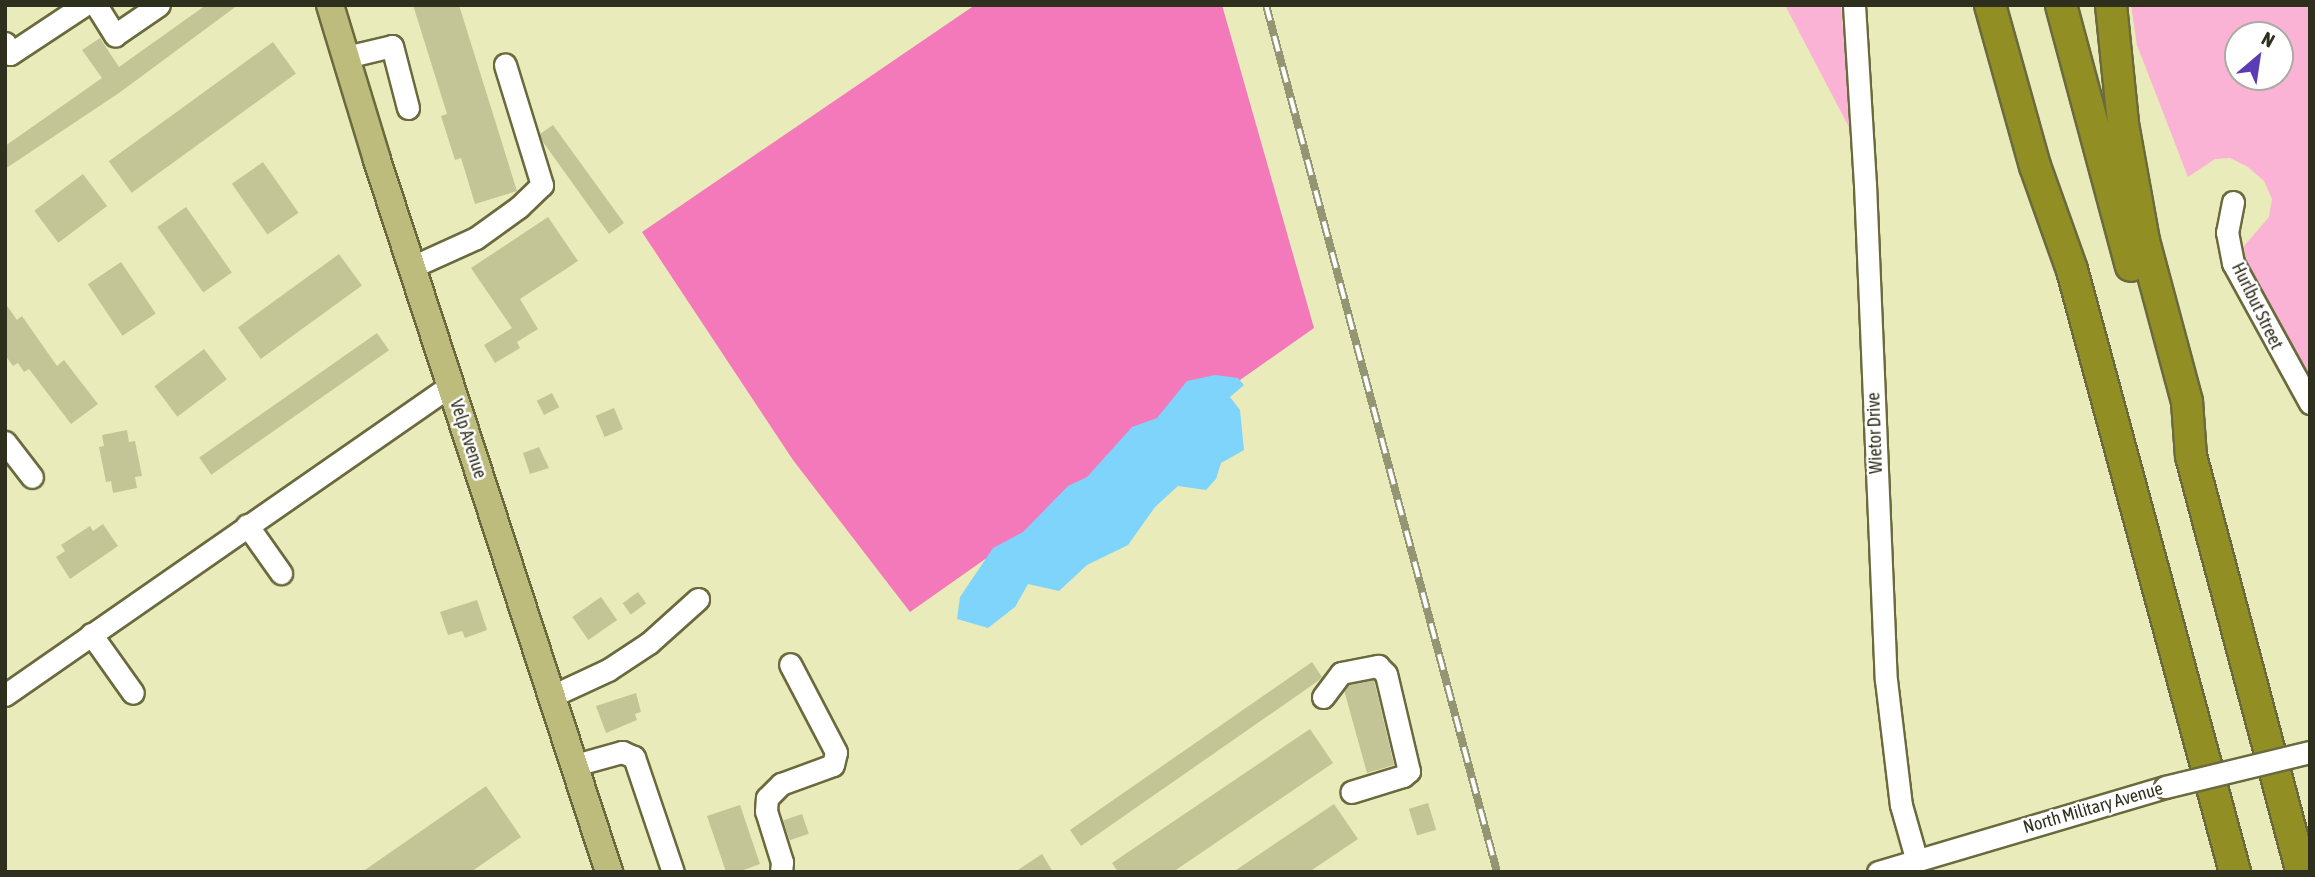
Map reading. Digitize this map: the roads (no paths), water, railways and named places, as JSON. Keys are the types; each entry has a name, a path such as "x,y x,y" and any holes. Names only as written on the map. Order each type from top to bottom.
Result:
{"highway":[{"path":"1990,5 2035,166 2072,270 2235,872"},
{"path":"2011,5 2053,164 2072,270"},
{"path":"2061,5 2166,403 2191,456 2302,872"},
{"path":"2111,5 2123,124 2144,241 2187,402 2191,456"}],"main road":[{"name":"Velp Avenue","path":"330,5 412,267 610,872"}],"street":[{"path":"5,43 10,54 84,5"},
{"path":"96,5 115,35 159,5"},
{"name":"Wietor Drive","path":"1854,5 1865,184 1885,661 1901,805 1916,858"},
{"path":"346,57 392,46 408,108"},
{"path":"412,267 476,237 519,207 542,185 505,65"},
{"name":"Hurlbut Street","path":"2233,202 2227,232 2233,263 2310,403"},
{"path":"5,695 451,385"},
{"path":"5,442 32,477"},
{"path":"247,525 281,573"},
{"path":"552,696 608,670 649,643 698,599"},
{"path":"91,634 133,692"},
{"path":"780,872 782,862 766,811 767,798 782,784 833,765 836,752 790,664"},
{"path":"1323,697 1341,673 1378,666 1386,674 1409,771 1404,776 1352,792"},
{"path":"575,765 622,752 635,757 673,872"},
{"name":"North Military Avenue","path":"1878,872 1916,858 2165,787 2310,752"}],"water":[{"path":"1215,375 1238,378 1244,385 1230,397 1240,410 1244,450 1221,463 1216,479 1206,490 1178,486 1155,507 1128,545 1087,565 1059,591 1028,584 1015,607 988,628 957,619 960,597 993,548 1023,532 1068,486 1087,477 1132,427 1157,418 1187,381"}],"railway":[{"path":"1266,5 1497,872"}]}
